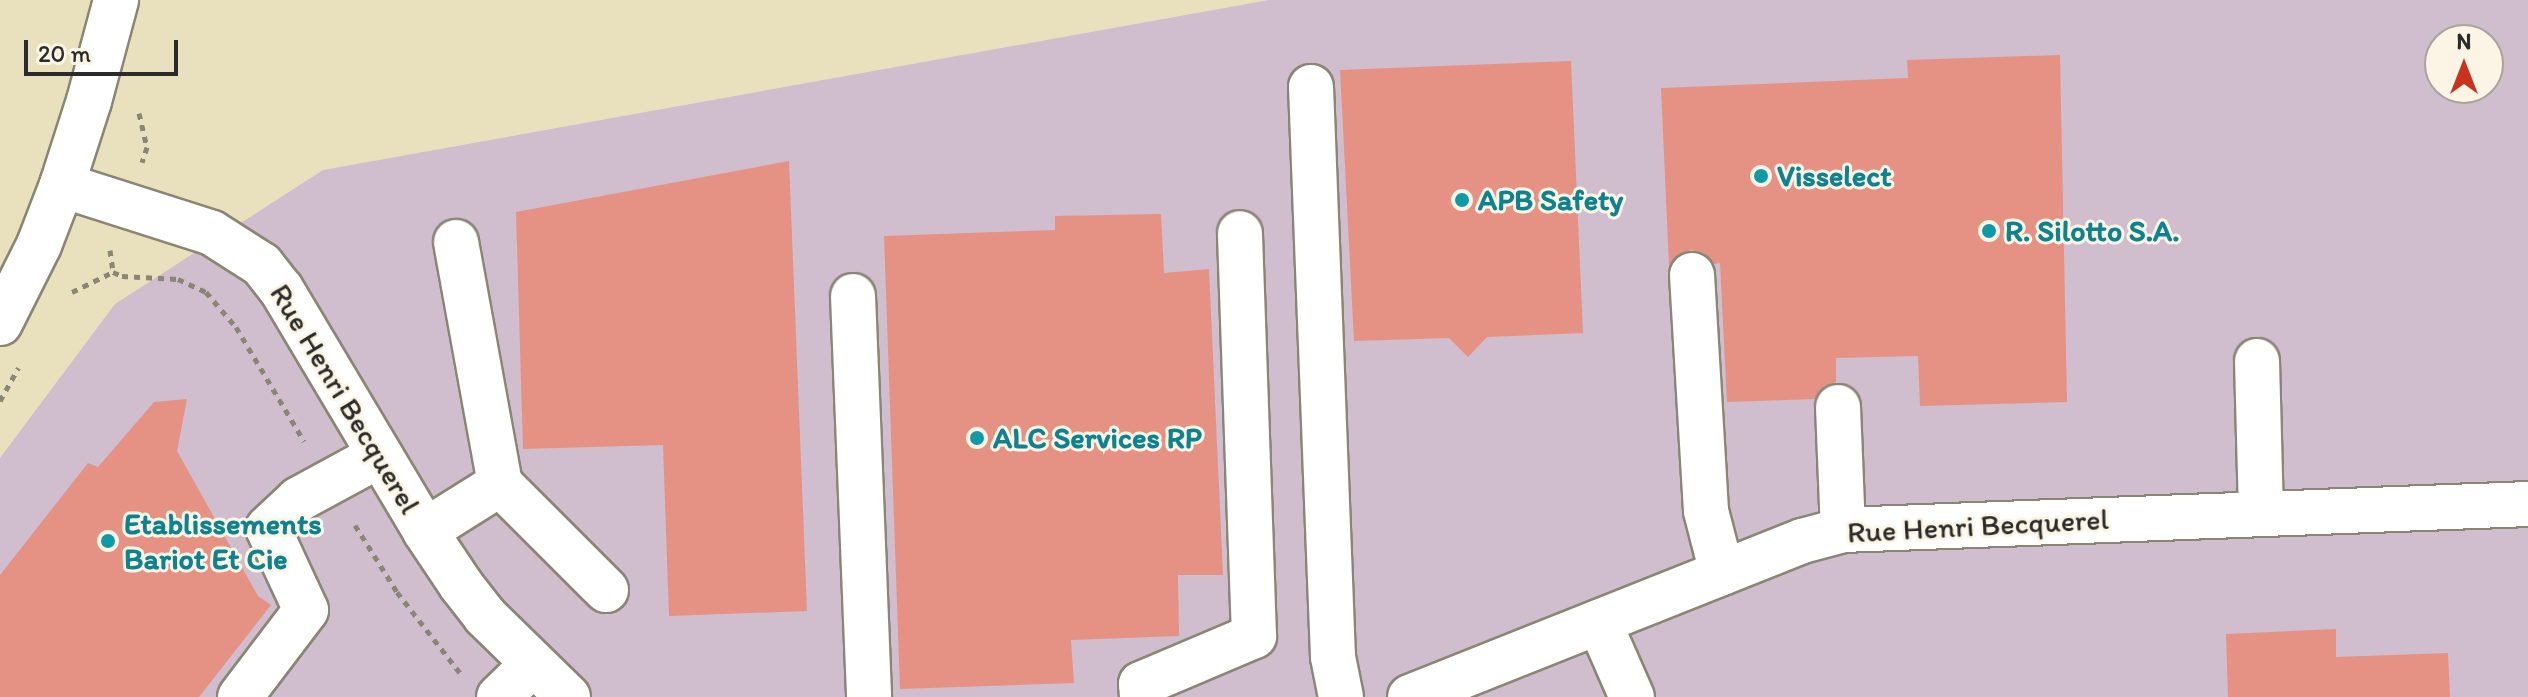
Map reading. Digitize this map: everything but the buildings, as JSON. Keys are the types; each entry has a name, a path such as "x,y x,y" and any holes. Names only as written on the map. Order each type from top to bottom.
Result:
{"street":[{"path":"0,323 39,245 62,185 116,0"},
{"path":"1311,87 1333,657 1341,697"},
{"name":"Rue Henri Becquerel","path":"62,185 212,233 262,265 281,289 425,531 485,616 568,697"},
{"path":"1142,697 1141,684 1254,636 1240,233"},
{"path":"456,242 500,484 606,590"},
{"path":"1692,275 1706,511 1722,573"},
{"path":"853,296 869,697"},
{"path":"2257,361 2261,514"},
{"path":"1838,407 1843,530"},
{"path":"240,697 306,610 268,528 299,499 380,455"},
{"path":"425,531 500,484"},
{"name":"Rue Henri Becquerel","path":"1410,697 1802,541 1843,530 2528,504"},
{"path":"1599,622 1632,697"},
{"path":"481,686 532,665"}],"path":[{"path":"140,101 139,115 147,147 109,252 113,272 122,276 178,279 194,285 219,303 397,592 481,686"}],"shaded area":[{"path":"1269,0 2528,0 2528,697 0,697 0,458 115,304 323,170"}],"place":[{"name":"Visselect","path":"1761,176"},
{"name":"APB Safety","path":"1462,200"},
{"name":"R. Silotto S.A.","path":"1989,231"},
{"name":"ALC Services RP","path":"977,438"},
{"name":"Etablissements Bariot Et Cie","path":"108,541"}]}
